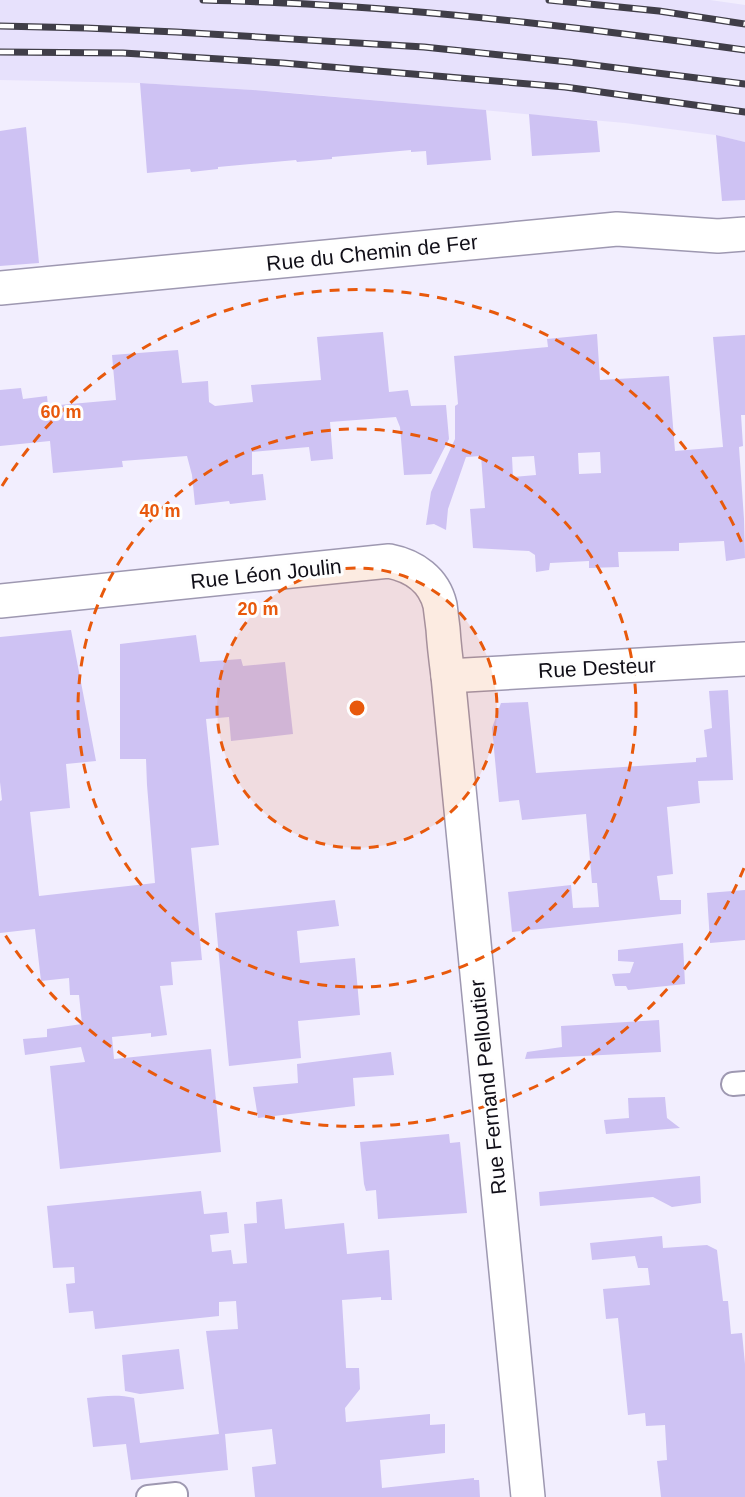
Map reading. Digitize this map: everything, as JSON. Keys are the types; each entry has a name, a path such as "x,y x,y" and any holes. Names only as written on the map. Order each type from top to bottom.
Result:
{"street":[{"name":"Rue du Chemin de Fer","path":"0,288 618,229 718,236 745,234"},
{"name":"Rue Léon Joulin","path":"0,601 389,561 414,569 427,580 435,591 440,605 448,676"},
{"name":"Rue Desteur","path":"448,676 745,659"},
{"name":"Rue Fernand Pelloutier","path":"448,676 528,1497"}],"lane":[{"path":"148,1497 176,1494 176,1497"}],"shaded area":[{"path":"0,0 710,0 745,5 745,142 715,135 625,123 282,92 140,83 0,80"},
{"path":"140,83 253,90 486,110 491,160 427,165 426,151 411,152 411,150 332,157 332,159 218,167 218,169 191,172 190,169 147,173"},
{"path":"529,114 597,121 600,152 532,156"},
{"path":"26,127 39,263 0,266 0,131"},
{"path":"716,135 745,142 745,200 722,201"},
{"path":"383,332 389,392 408,390 411,406 446,405 449,439 431,474 404,475 400,427 396,417 330,422 333,459 311,461 309,447 252,452 252,475 263,474 266,500 230,504 229,501 195,505 192,475 187,456 122,461 123,467 53,473 50,441 0,446 0,390 21,388 23,399 47,396 48,406 116,400 112,355 178,350 182,383 208,381 209,402 215,406 253,402 251,385 321,380 317,337"},
{"path":"597,334 600,380 669,376 675,451 723,447 713,337 745,335 745,415 741,415 743,446 739,447 745,558 726,561 724,541 679,543 679,551 618,552 619,567 589,568 589,561 550,563 549,570 536,572 535,555 529,551 473,548 470,509 485,508 481,456 466,457 448,509 446,530 434,524 426,525 431,492 455,439 455,406 458,404 454,356 548,347 547,339","holes":["600,452 601,473 579,474 578,453","534,456 536,475 513,477 512,457"]},
{"path":"71,630 96,761 66,764 70,808 30,812 39,896 155,883 146,759 120,759 120,644 196,635 200,662 241,659 243,666 285,662 293,734 231,741 229,717 206,719 219,845 191,848 202,960 171,962 173,985 160,986 167,1035 151,1037 151,1033 112,1037 114,1059 211,1049 221,1152 60,1169 50,1066 85,1062 81,1047 25,1055 23,1039 47,1037 47,1029 82,1024 79,995 70,995 69,978 41,981 35,929 0,933 0,801 2,800 0,637"},
{"path":"728,690 733,780 698,781 700,803 667,807 673,874 657,876 660,900 681,900 681,914 512,932 508,892 571,885 573,908 599,907 597,883 592,883 586,814 522,820 519,800 499,802 492,728 501,703 528,702 536,773 696,762 696,758 707,757 704,730 712,728 709,691"},
{"path":"745,890 745,940 710,943 707,893"},
{"path":"335,900 339,926 297,931 300,963 355,958 360,1015 298,1021 301,1058 229,1066 215,913"},
{"path":"683,943 685,984 628,990 626,986 615,986 612,974 630,973 634,962 618,961 618,950"},
{"path":"659,1020 661,1052 525,1059 527,1052 562,1047 561,1026"},
{"path":"391,1052 394,1075 353,1078 355,1106 258,1118 253,1087 298,1083 297,1064"},
{"path":"665,1097 667,1118 680,1128 606,1134 604,1120 629,1118 628,1098"},
{"path":"449,1134 450,1143 460,1142 467,1213 378,1219 376,1190 366,1191 364,1184 360,1142"},
{"path":"700,1176 701,1203 672,1207 653,1197 540,1206 539,1192"},
{"path":"201,1191 204,1214 227,1212 229,1233 210,1235 212,1252 231,1250 233,1264 247,1263 244,1224 257,1223 256,1202 282,1199 285,1229 344,1223 347,1254 389,1250 392,1300 381,1300 381,1297 342,1300 346,1368 359,1368 360,1389 345,1408 346,1422 430,1414 430,1425 445,1424 445,1453 380,1460 382,1488 474,1478 474,1480 479,1480 480,1497 255,1497 252,1467 276,1464 272,1429 225,1434 228,1470 131,1480 126,1444 93,1447 87,1398 117,1396 134,1398 140,1443 219,1434 206,1331 238,1329 236,1301 219,1302 219,1316 95,1329 93,1311 69,1313 66,1284 75,1283 74,1267 53,1268 47,1206"},
{"path":"662,1236 663,1248 707,1245 717,1250 723,1301 728,1301 731,1334 742,1333 745,1364 745,1497 661,1497 657,1461 667,1460 665,1425 646,1426 645,1413 628,1415 618,1318 606,1319 603,1289 650,1285 648,1268 638,1268 635,1256 592,1260 590,1243"},
{"path":"179,1349 184,1389 140,1394 125,1391 122,1355"}],"railway":[{"path":"203,0 362,7 472,17 745,50"},
{"path":"549,0 659,11 745,24"},
{"path":"0,26 176,32 424,47 745,84"},
{"path":"0,52 123,53 283,63 565,87 745,112"}]}
